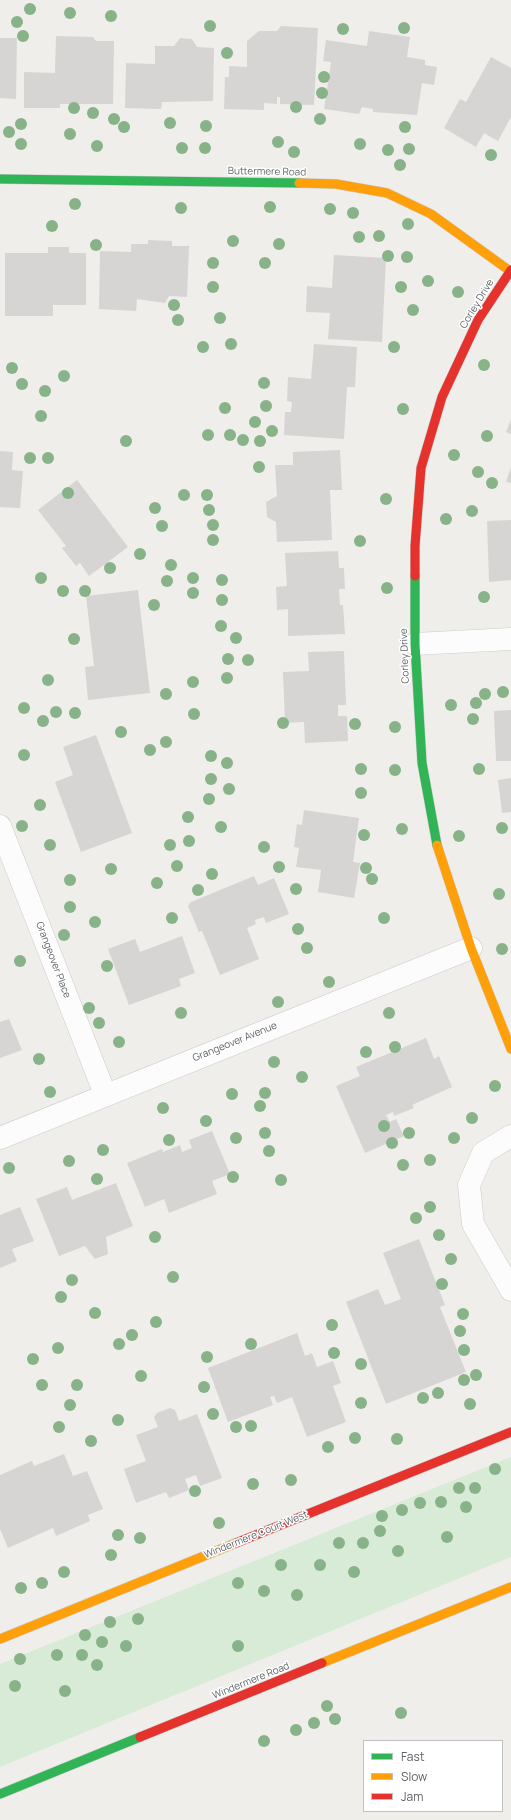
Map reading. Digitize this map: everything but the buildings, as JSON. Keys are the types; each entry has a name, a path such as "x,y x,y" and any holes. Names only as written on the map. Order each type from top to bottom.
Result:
{"street":[{"name":"Buttermere Road","path":"0,179 336,184 387,193 432,214 511,270"},
{"name":"Corley Drive","path":"511,270 478,320 442,397 421,468 415,546 415,644 423,771 438,848 471,948 511,1049"},
{"path":"415,644 511,639"},
{"name":"Grangeover Place","path":"0,826 105,1094"},
{"name":"Grangeover Avenue","path":"0,1138 105,1094 471,948"},
{"path":"511,1136 482,1153 469,1185 473,1224 511,1290"},
{"name":"Windermere Court West","path":"0,1639 511,1432"},
{"name":"Windermere Road","path":"0,1794 511,1587"}],"green space":[{"path":"511,1457 511,1557 0,1767 0,1664"}],"traffic: fast":[{"path":"0,179 299,183"},
{"path":"415,576 415,644 422,763 437,845"},
{"path":"0,1794 140,1737"}],"traffic: slow":[{"path":"299,183 336,184 387,193 431,214 510,271"},
{"path":"437,845 471,948 511,1049"},
{"path":"0,1639 236,1543"},
{"path":"322,1663 511,1587"}],"traffic: jam":[{"path":"415,576 415,546 421,468 442,397 478,320 511,270"},
{"path":"236,1543 511,1432"},
{"path":"140,1737 322,1663"}]}
